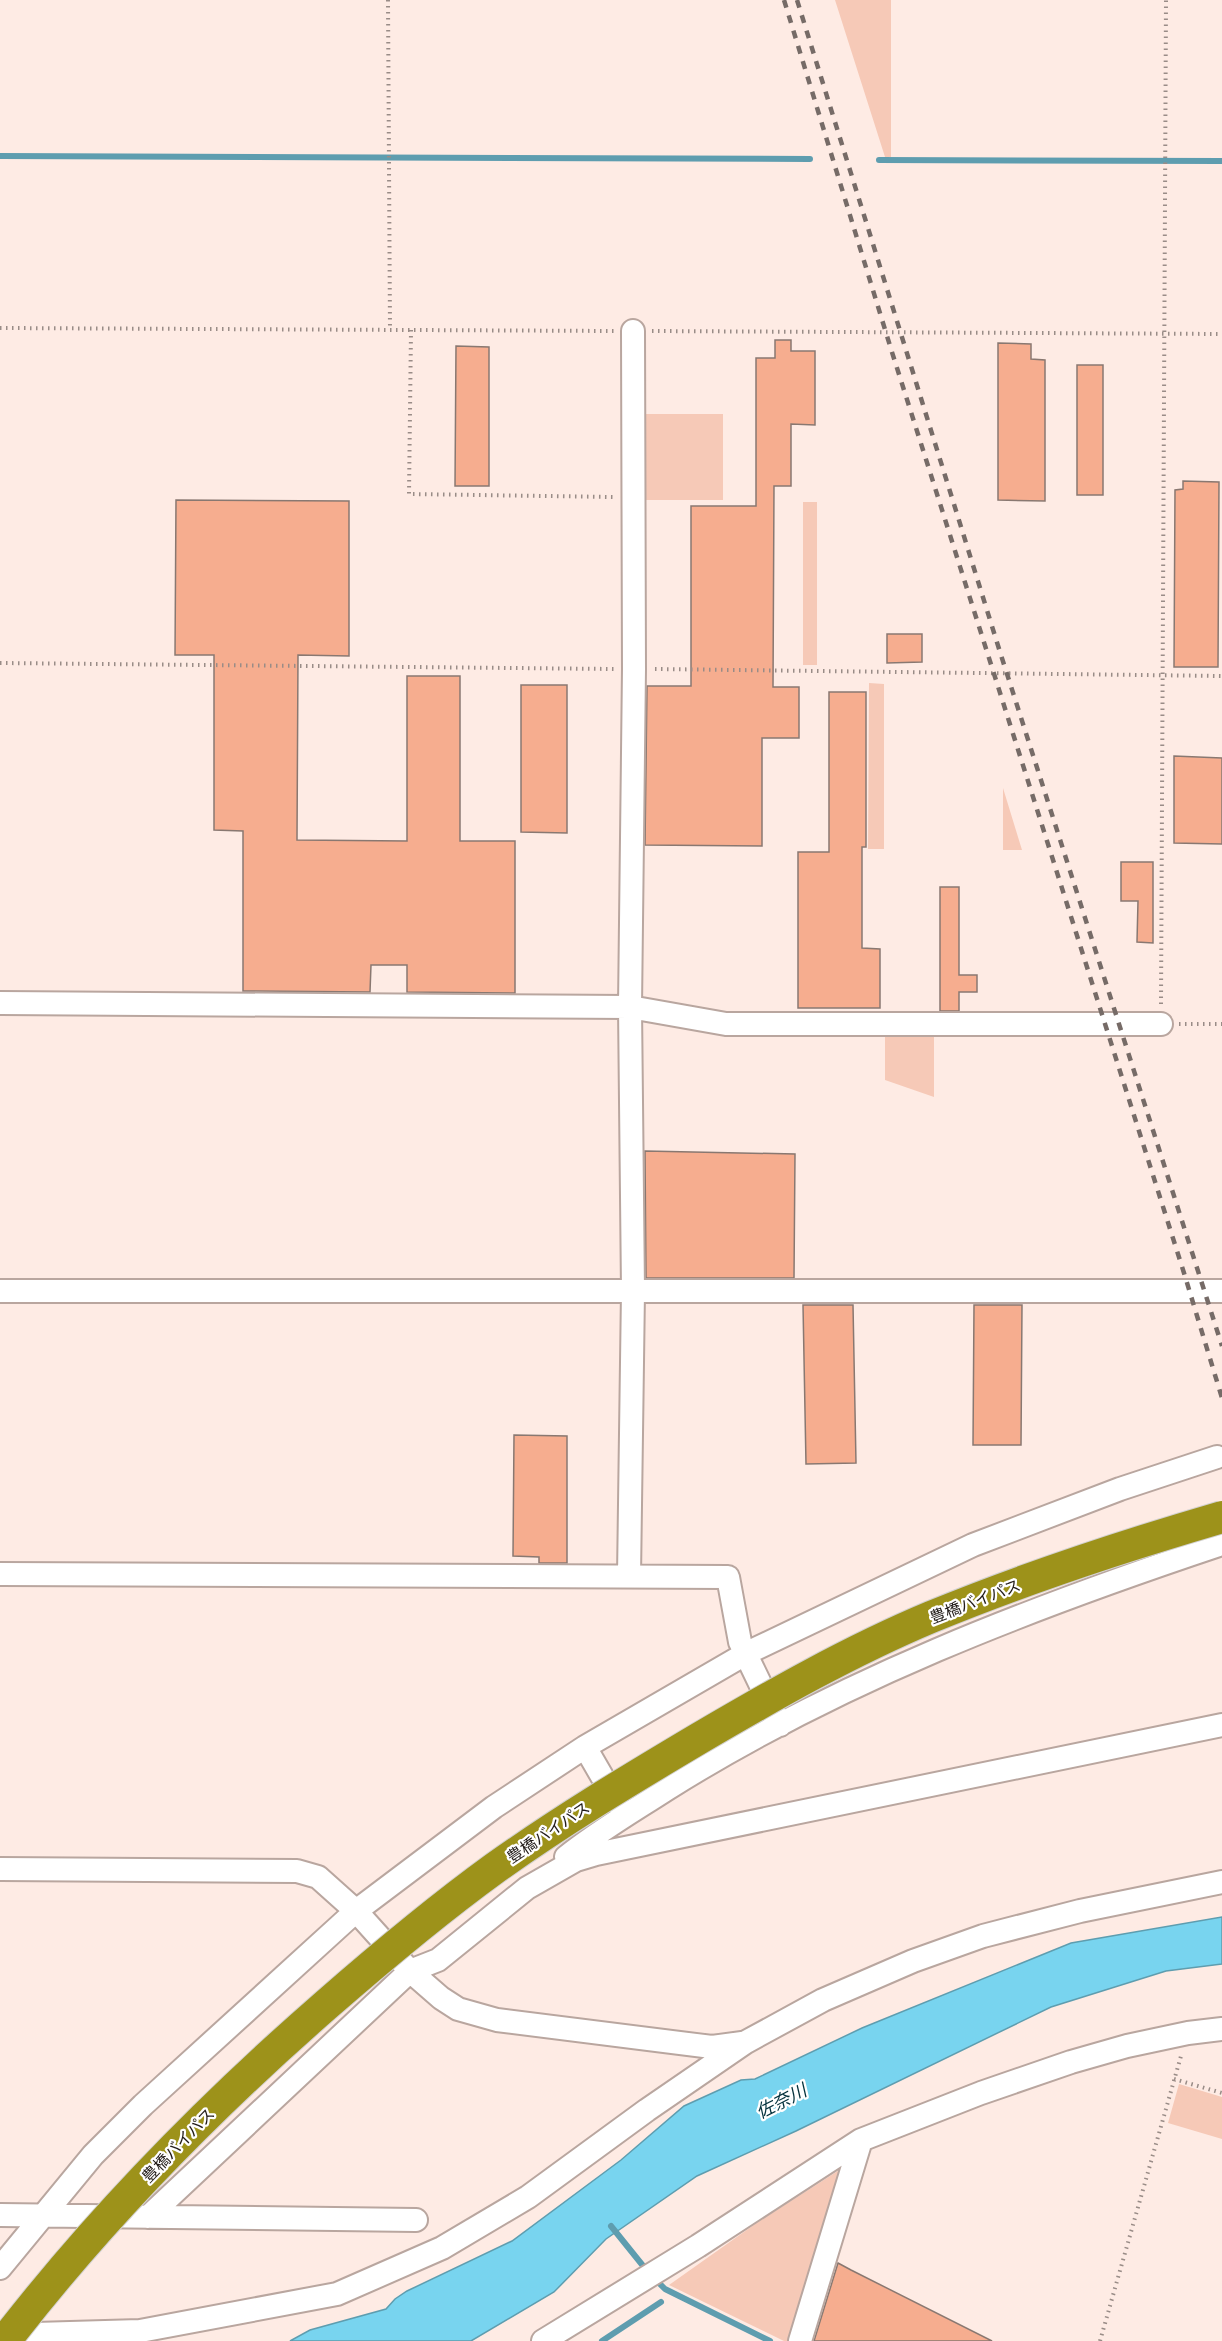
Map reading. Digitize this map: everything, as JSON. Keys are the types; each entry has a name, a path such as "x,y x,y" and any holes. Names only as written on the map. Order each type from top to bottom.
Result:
{"highway":[{"name":"豊橋バイパス","path":"5,2341 87,2242 179,2141 275,2050 374,1964 494,1869 599,1797 787,1687 928,1619 1074,1562 1222,1516"},
{"name":"豊橋バイパス","path":"22,2341 95,2252 188,2150 264,2075 382,1972 502,1878 605,1808 793,1699 933,1632 1054,1584 1172,1542 1222,1528"}],"street":[{"path":"629,1576 633,1291 630,1007 633,331"},
{"path":"0,1003 630,1007 734,1024 1161,1024"},
{"path":"0,1291 1222,1291"},
{"path":"0,2268 93,2155 143,2105 356,1911 494,1807 585,1747 747,1653 973,1545 1120,1489 1217,1458"},
{"path":"148,2217 410,1971 438,1960 574,1850 624,1816 715,1759 907,1662 1018,1616 1222,1544"},
{"path":"0,1574 728,1577 741,1642 780,1725"},
{"path":"527,1888 576,1860 596,1854 1222,1725"},
{"path":"585,1747 624,1816"},
{"path":"0,1869 297,1871 318,1877 356,1911 410,1971 441,1998 458,2009 497,2020 712,2047 746,2042"},
{"path":"0,2335 140,2331 337,2294 442,2248 528,2197 647,2110 746,2042 823,2000 913,1961 983,1936 1080,1911 1222,1882"},
{"path":"543,2341 698,2246 861,2140 981,2093 1071,2062 1127,2046 1188,2033 1222,2029"},
{"path":"800,2341 861,2140"},
{"path":"0,2215 416,2220"}],"path":[{"path":"388,0 390,330"},
{"path":"1166,0 1161,1024 1222,1024"},
{"path":"411,330 409,494 634,498"},
{"path":"1100,2341 1188,2033"},
{"path":"1174,2079 1222,2093"}],"shaded area":[{"path":"835,0 891,0 891,157 885,157"},
{"path":"638,414 723,414 723,500 638,500"},
{"path":"803,502 817,502 817,665 803,665"},
{"path":"869,683 884,684 884,849 868,849"},
{"path":"1003,788 1022,850 1003,850"},
{"path":"885,1032 934,1033 934,1097 885,1080"},
{"path":"1179,2084 1222,2097 1222,2139 1168,2123"},
{"path":"844,2167 788,2341 669,2285 758,2222"}],"water":[{"name":"佐奈川","path":"1222,1917 1222,1964 1166,1971 1051,2007 796,2131 697,2176 606,2239 554,2292 471,2341 290,2341 310,2330 386,2309 407,2291 512,2241 621,2160 684,2106 741,2080 755,2079 862,2028 1071,1943"}],"building":[{"path":"775,340 791,340 791,351 815,351 815,425 791,424 791,486 774,486 773,687 799,687 799,738 762,738 762,846 645,845 647,686 691,686 691,506 756,506 756,358 775,358"},
{"path":"998,343 1031,344 1031,359 1045,360 1045,501 998,500"},
{"path":"456,346 489,347 489,486 455,486"},
{"path":"1077,365 1103,365 1103,495 1077,495"},
{"path":"1183,481 1219,482 1218,667 1174,667 1175,490 1183,489"},
{"path":"176,500 349,501 349,656 298,655 297,840 407,841 407,676 460,676 460,841 515,841 515,993 407,992 407,965 371,965 370,992 243,991 243,831 214,830 214,655 175,655"},
{"path":"887,634 922,634 922,662 887,663"},
{"path":"521,685 567,685 567,833 521,832"},
{"path":"829,692 866,692 866,847 862,847 862,948 880,949 880,1008 798,1008 798,852 829,852"},
{"path":"1174,756 1222,758 1222,844 1174,843"},
{"path":"1121,862 1153,862 1153,943 1137,942 1138,901 1121,901"},
{"path":"940,887 959,887 959,975 977,975 977,992 959,992 959,1011 940,1011"},
{"path":"645,1151 795,1154 794,1278 646,1278"},
{"path":"803,1305 853,1305 856,1463 806,1464"},
{"path":"974,1305 1022,1305 1021,1445 973,1445"},
{"path":"514,1435 567,1436 567,1563 539,1563 539,1557 513,1556"},
{"path":"838,2263 851,2270 992,2341 814,2341"}],"waterway":[{"path":"0,156 810,159"},
{"path":"879,160 1222,161"},
{"path":"611,2226 648,2272"},
{"path":"655,2279 665,2289 770,2341"},
{"path":"602,2341 661,2302"}],"railway":[{"path":"784,0 891,349 1222,1398"},
{"path":"797,0 1000,652 1222,1346"}]}
